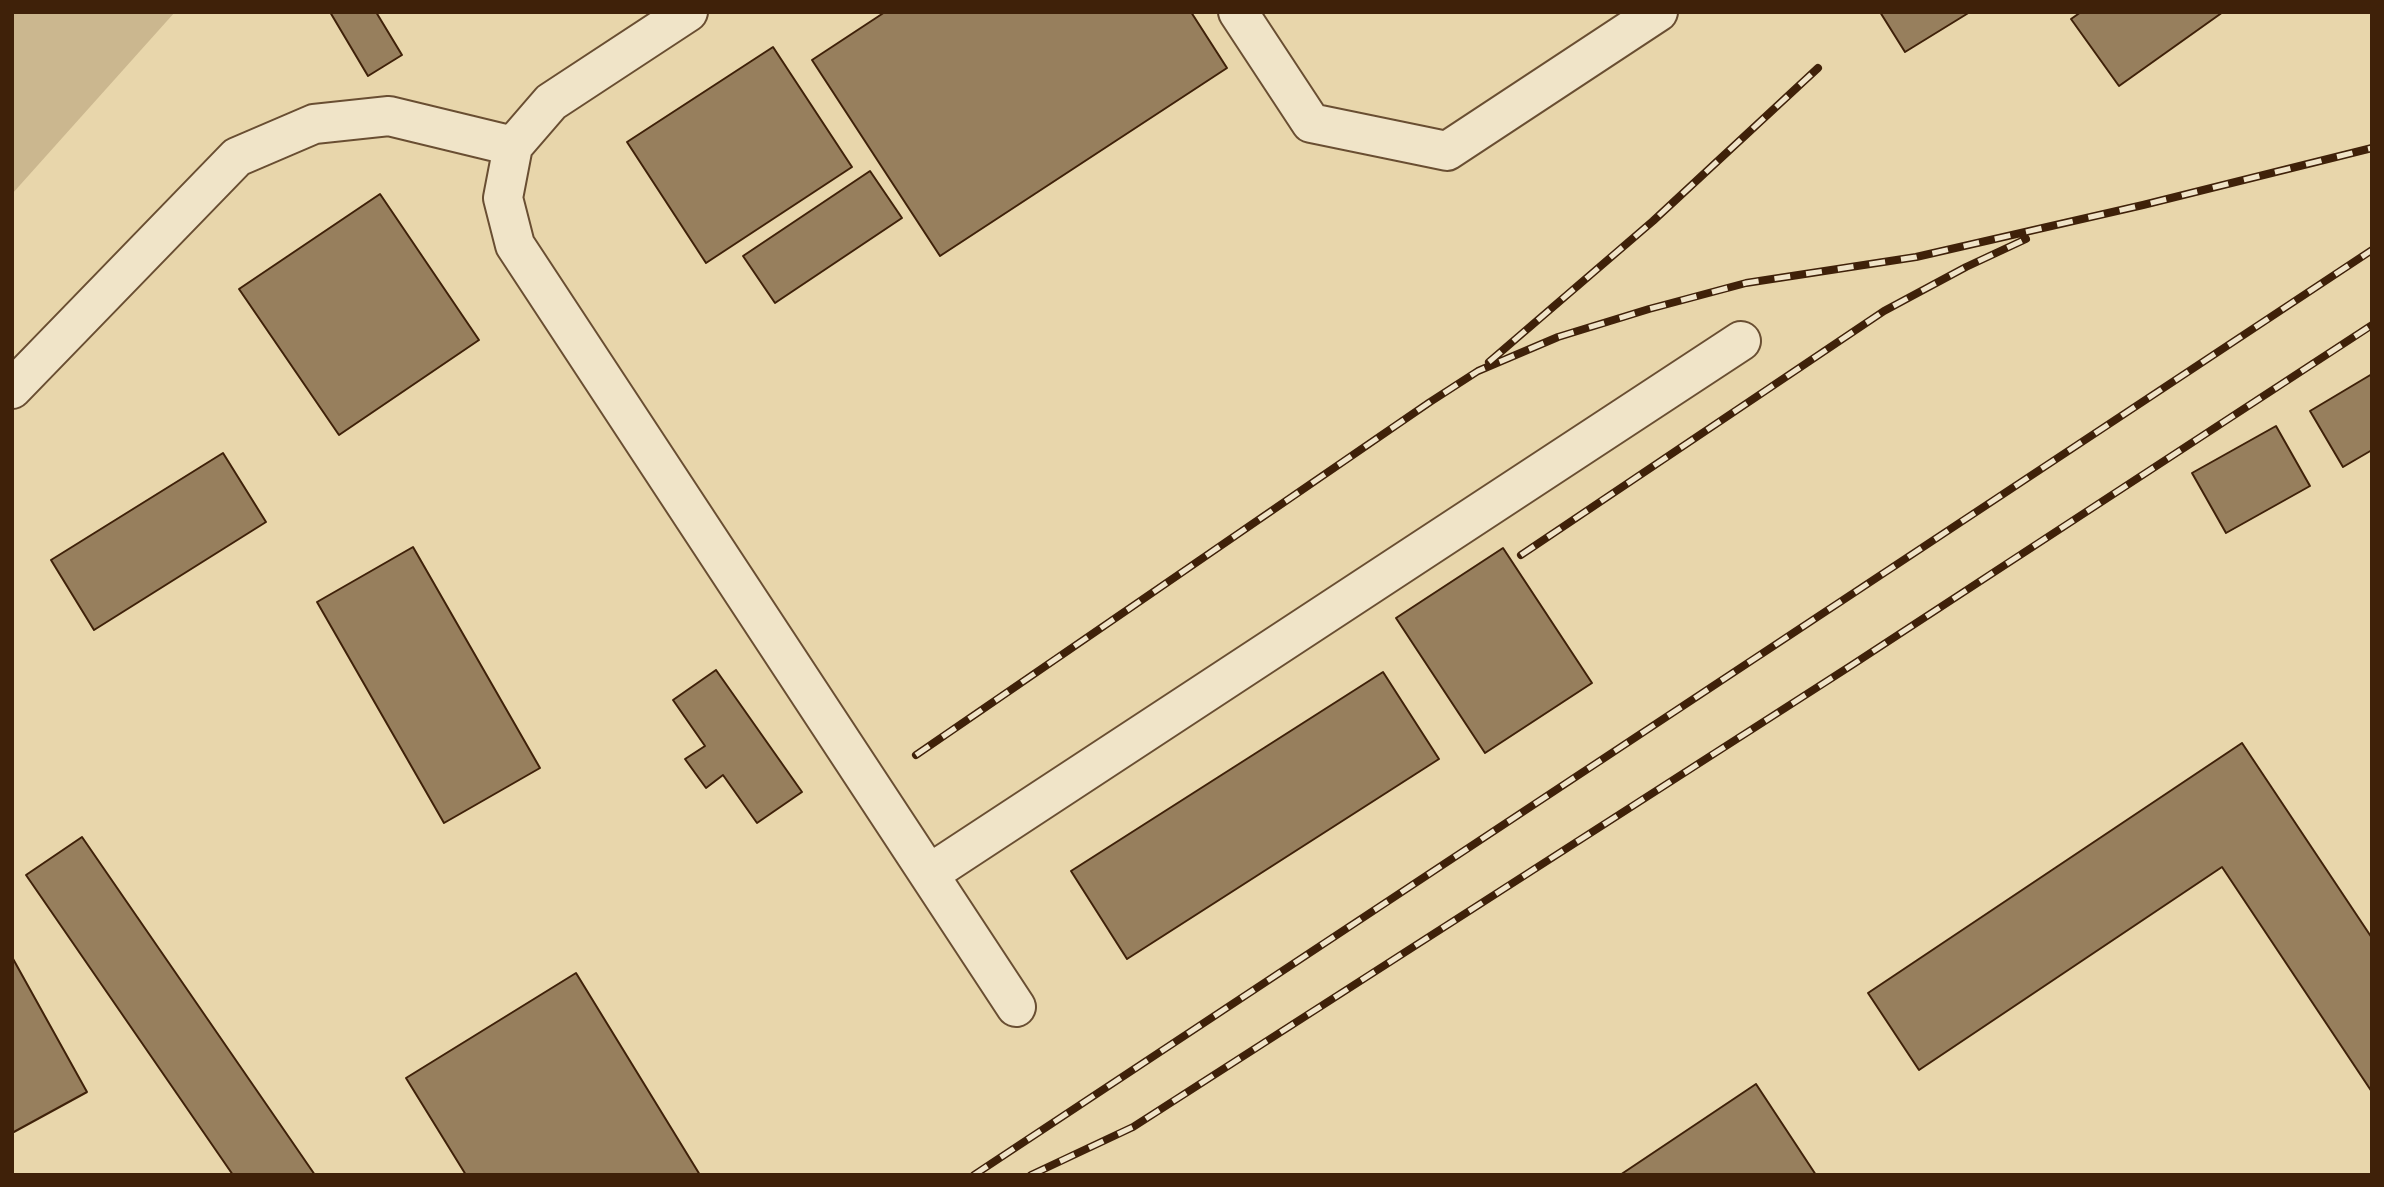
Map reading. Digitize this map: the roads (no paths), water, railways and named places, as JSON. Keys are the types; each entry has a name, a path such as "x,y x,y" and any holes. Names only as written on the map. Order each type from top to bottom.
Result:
{"lane":[{"path":"688,12 551,103 513,146 503,198 515,245 1016,1007"},
{"path":"1238,12 1311,122 1447,151 1658,12"},
{"path":"12,389 237,157 314,124 389,117 513,146"},
{"path":"929,874 1741,341"}],"railway":[{"path":"1489,362 1653,221 1818,68"},
{"path":"916,755 1430,402 1478,371 1558,337 1746,283 1916,257 2143,205 2372,148"},
{"path":"1521,555 1884,311 1966,267 2026,239"},
{"path":"974,1175 2372,250"},
{"path":"1031,1175 1133,1127 1852,665 2372,325"}]}
